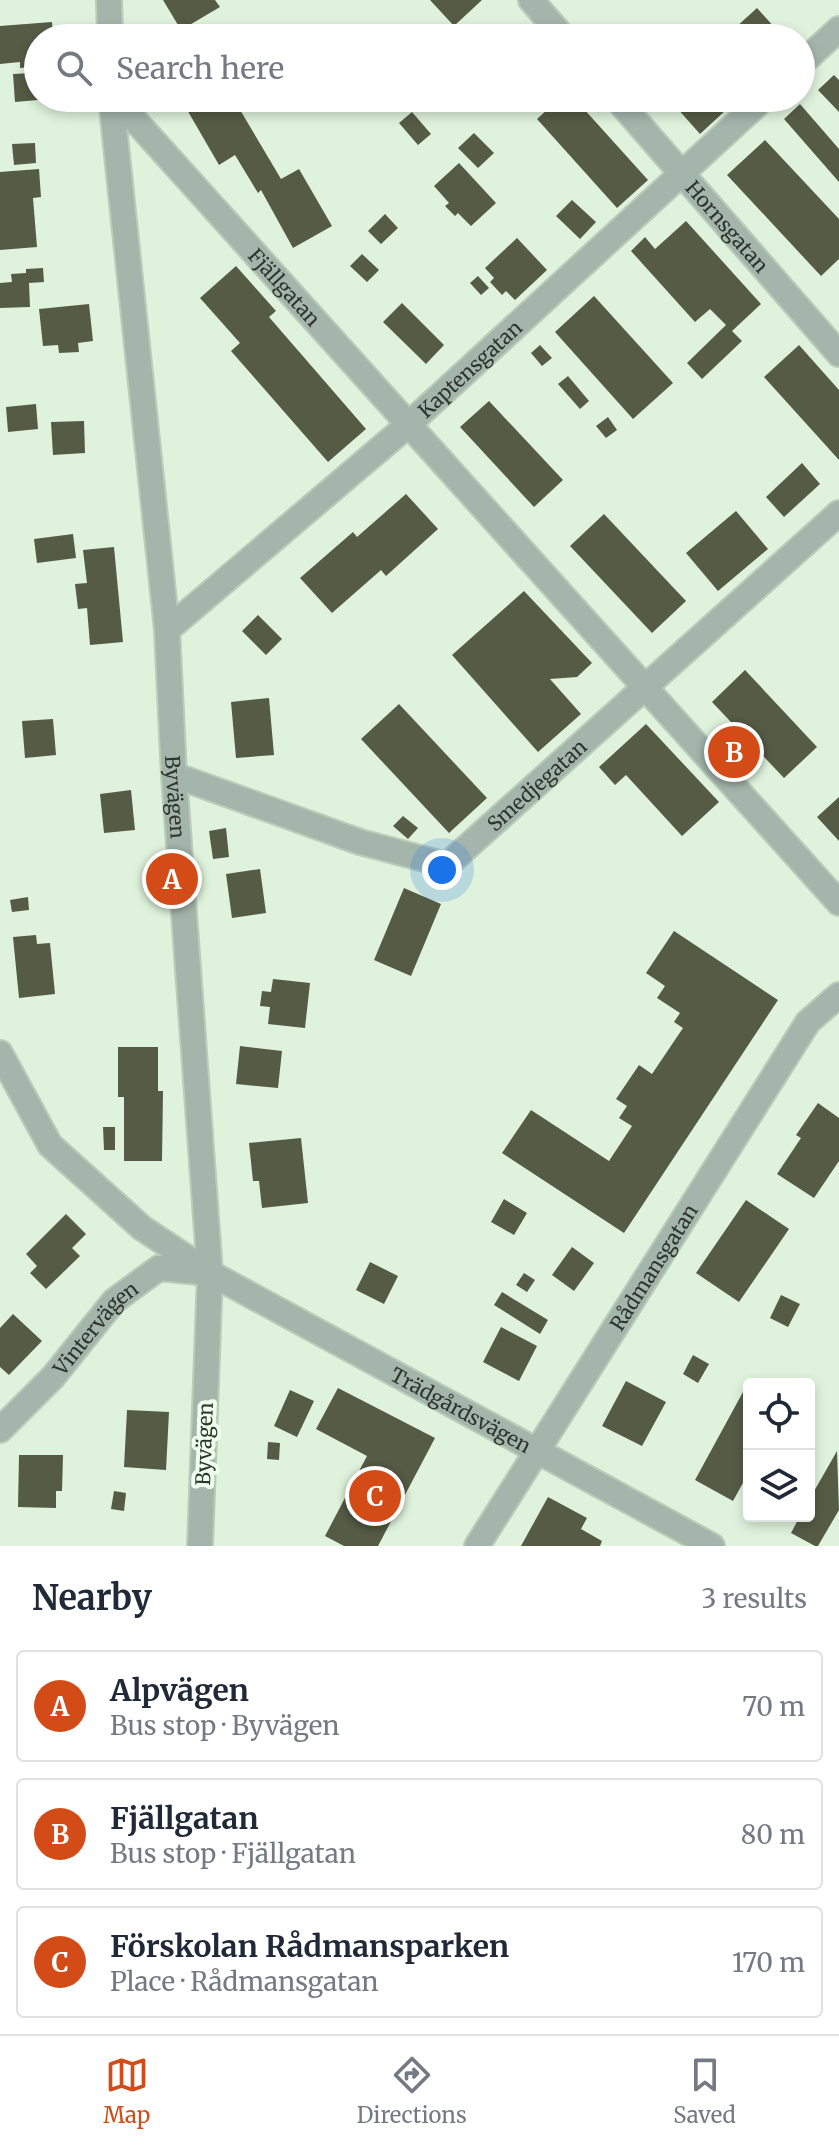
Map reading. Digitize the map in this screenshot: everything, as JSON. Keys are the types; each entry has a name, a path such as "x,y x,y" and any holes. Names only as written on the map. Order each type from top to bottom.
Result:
{"street":[{"path":"109,0 110,24"},
{"path":"531,0 552,24"},
{"path":"815,51 839,29"},
{"name":"Byvägen","path":"114,112 167,630 174,775 210,1273 200,1546"},
{"name":"Fjällgatan","path":"126,112 839,903"},
{"name":"Hornsgatan","path":"628,112 839,354"},
{"name":"Kaptensgatan","path":"167,630 408,425 749,112"},
{"name":"Smedjegatan","path":"174,775 360,842 447,865 839,513"},
{"name":"Rådmansgatan","path":"477,1546 808,1022 839,995"},
{"name":"Trädgårdsvägen","path":"0,1053 50,1145 142,1228 210,1273 712,1546"},
{"name":"Vintervägen","path":"0,1430 53,1377 114,1301 159,1268 210,1273"}],"building":[{"path":"163,0 215,0 220,7 191,24 177,24"},
{"path":"430,0 482,0 456,24 452,24"},
{"path":"757,8 771,24 739,24"},
{"path":"24,24 24,68 20,68 20,62 0,64 0,26"},
{"path":"24,73 24,101 15,102 13,74"},
{"path":"834,75 839,80 839,112 818,90"},
{"path":"188,112 241,112 281,179 299,169 332,226 293,248 261,190 258,193 235,155 219,165"},
{"path":"412,112 431,134 418,145 399,123"},
{"path":"545,112 587,112 648,180 617,208 537,119"},
{"path":"680,112 724,112 700,134"},
{"path":"791,112 807,112 839,149 839,182 784,119"},
{"path":"474,133 494,153 478,168 458,148"},
{"path":"765,140 839,219 839,259 821,276 727,175"},
{"path":"35,143 36,163 14,165 12,144"},
{"path":"459,163 496,203 471,226 445,206 449,203 434,186"},
{"path":"39,169 41,197 33,198 37,247 0,250 0,172"},
{"path":"572,200 596,222 580,239 556,216"},
{"path":"385,214 398,228 381,244 368,231"},
{"path":"686,221 761,304 732,331 742,341 702,379 687,363 726,325 710,309 695,322 631,251 645,237 655,249"},
{"path":"517,238 547,270 515,300 506,291 502,295 490,282 494,278 485,268"},
{"path":"362,254 379,270 367,282 350,266"},
{"path":"236,266 276,311 269,317 366,429 328,462 231,351 240,343 200,298"},
{"path":"43,268 44,282 29,283 30,307 0,308 0,283 12,282 11,274"},
{"path":"478,276 489,288 481,295 470,283"},
{"path":"594,296 673,383 633,419 555,332"},
{"path":"402,303 444,345 426,364 383,322"},
{"path":"89,304 93,341 78,343 79,352 59,353 58,345 43,346 39,309"},
{"path":"540,345 552,358 542,366 531,353"},
{"path":"799,345 839,390 839,460 764,377"},
{"path":"568,376 589,401 580,409 558,384"},
{"path":"489,401 563,480 534,507 460,427"},
{"path":"36,404 38,429 8,432 6,407"},
{"path":"608,417 617,430 606,438 596,426"},
{"path":"84,421 85,453 53,455 51,422"},
{"path":"802,463 820,484 784,517 766,497"},
{"path":"406,494 438,529 386,576 381,570 332,613 300,578 353,532 357,537"},
{"path":"736,511 768,549 718,591 686,553"},
{"path":"604,514 686,601 652,633 570,546"},
{"path":"73,534 76,558 37,563 34,539"},
{"path":"114,547 123,642 90,645 87,608 78,609 75,584 87,583 83,550"},
{"path":"524,591 592,663 577,677 550,679 581,714 538,752 452,655"},
{"path":"258,615 282,639 266,655 242,631"},
{"path":"745,670 817,747 784,778 712,702"},
{"path":"269,698 274,755 236,758 231,702"},
{"path":"399,704 487,798 449,833 361,739"},
{"path":"53,719 56,755 25,758 22,721"},
{"path":"646,724 719,802 682,836 626,775 615,785 599,767"},
{"path":"131,790 135,830 104,833 100,794"},
{"path":"839,797 839,841 817,817"},
{"path":"403,816 418,828 408,839 393,826"},
{"path":"226,828 229,857 213,859 209,831"},
{"path":"260,869 266,913 232,918 226,874"},
{"path":"404,888 441,904 411,976 374,960"},
{"path":"28,897 29,910 12,912 10,900"},
{"path":"674,931 778,1000 624,1233 502,1153 531,1110 609,1161 632,1126 619,1118 627,1106 616,1099 639,1065 652,1074 683,1028 674,1022 680,1013 657,998 665,986 646,973"},
{"path":"36,935 37,944 50,943 55,994 19,998 13,937"},
{"path":"273,979 310,983 305,1028 268,1024 270,1007 260,1006 262,991 271,992"},
{"path":"240,1046 282,1051 278,1088 236,1084"},
{"path":"118,1047 158,1047 158,1091 163,1091 162,1161 124,1161 124,1097 118,1097"},
{"path":"818,1103 839,1118 839,1161 814,1198 777,1174 801,1138 796,1135"},
{"path":"103,1127 115,1127 115,1150 104,1150"},
{"path":"301,1138 308,1203 262,1208 259,1181 253,1181 249,1143"},
{"path":"504,1199 527,1213 514,1235 491,1222"},
{"path":"746,1200 789,1229 739,1302 696,1273"},
{"path":"66,1214 86,1234 72,1248 80,1256 46,1289 30,1273 37,1266 26,1254"},
{"path":"572,1247 594,1263 574,1291 552,1275"},
{"path":"370,1262 398,1276 384,1304 356,1290"},
{"path":"524,1273 535,1280 527,1292 516,1285"},
{"path":"502,1292 548,1320 540,1334 494,1305"},
{"path":"781,1295 800,1304 788,1327 770,1318"},
{"path":"13,1314 42,1341 9,1375 0,1367 0,1328"},
{"path":"501,1327 537,1346 519,1381 483,1362"},
{"path":"693,1355 709,1364 698,1383 683,1374"},
{"path":"626,1381 666,1402 642,1446 602,1426"},
{"path":"338,1388 435,1438 378,1546 344,1546 325,1536 367,1456 316,1429"},
{"path":"290,1390 314,1401 297,1437 274,1426"},
{"path":"743,1392 743,1483 733,1501 695,1480"},
{"path":"127,1410 169,1412 166,1470 124,1467"},
{"path":"268,1442 280,1443 279,1460 267,1459"},
{"path":"837,1451 839,1510 818,1546 791,1533 797,1522 815,1522 815,1490"},
{"path":"19,1455 63,1455 62,1491 56,1491 56,1508 18,1507"},
{"path":"114,1491 126,1493 124,1511 111,1509"},
{"path":"548,1497 587,1518 581,1529 602,1541 600,1546 521,1546"}],"place":[{"name":"Fjällgatan","path":"734,752"},
{"name":"Alpvägen","path":"172,879"},
{"name":"Förskolan Rådmansparken","path":"375,1496"}]}
